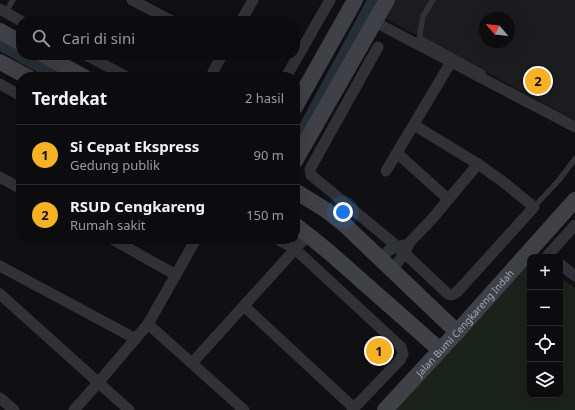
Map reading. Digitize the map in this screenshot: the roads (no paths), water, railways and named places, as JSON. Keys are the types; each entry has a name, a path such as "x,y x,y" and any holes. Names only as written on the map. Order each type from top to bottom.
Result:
{"street":[{"path":"132,0 162,16"},
{"path":"244,16 253,0"},
{"path":"300,52 330,0"},
{"path":"300,98 355,0"},
{"path":"300,152 387,0"},
{"path":"3,11 16,18"},
{"path":"375,22 418,41 451,62 575,127"},
{"path":"0,31 16,40"},
{"path":"378,47 310,170 311,175 404,248 448,294 451,295 454,294 534,207 478,164 414,125"},
{"path":"53,60 75,72"},
{"path":"95,60 118,72"},
{"path":"213,72 219,60"},
{"path":"289,72 296,60"},
{"path":"0,62 19,72"},
{"path":"386,171 451,62"},
{"path":"0,84 16,93"},
{"path":"315,127 329,134"},
{"path":"397,153 448,199"},
{"path":"392,270 404,248 432,219 478,164"},
{"path":"0,177 16,186"},
{"path":"300,195 326,210 346,226 456,332"},
{"name":"Jalan Bumi Cengkareng Indah","path":"385,410 575,201"},
{"path":"551,254 575,225"},
{"path":"300,229 440,350"},
{"path":"300,244 308,235"},
{"path":"121,244 176,275"},
{"path":"74,410 148,324 193,244"},
{"path":"244,306 353,409 400,360 403,354 402,347 295,249 286,244"},
{"path":"192,363 300,244"},
{"path":"535,244 547,254"},
{"path":"380,259 389,250 404,248"},
{"path":"0,266 136,339"},
{"path":"563,266 575,276"},
{"path":"0,294 129,410"},
{"path":"148,324 244,410"},
{"path":"0,398 14,410"}],"lane":[{"path":"3,11 13,0"},
{"path":"432,0 424,16 418,41 526,96"},
{"path":"534,207 575,159"}],"waterway":[{"path":"300,135 373,0"},
{"path":"0,45 16,54"},
{"path":"27,60 48,72"}],"place":[{"name":"RSUD Cengkareng","path":"538,81"},
{"name":"Si Cepat Ekspress","path":"379,351"}]}
